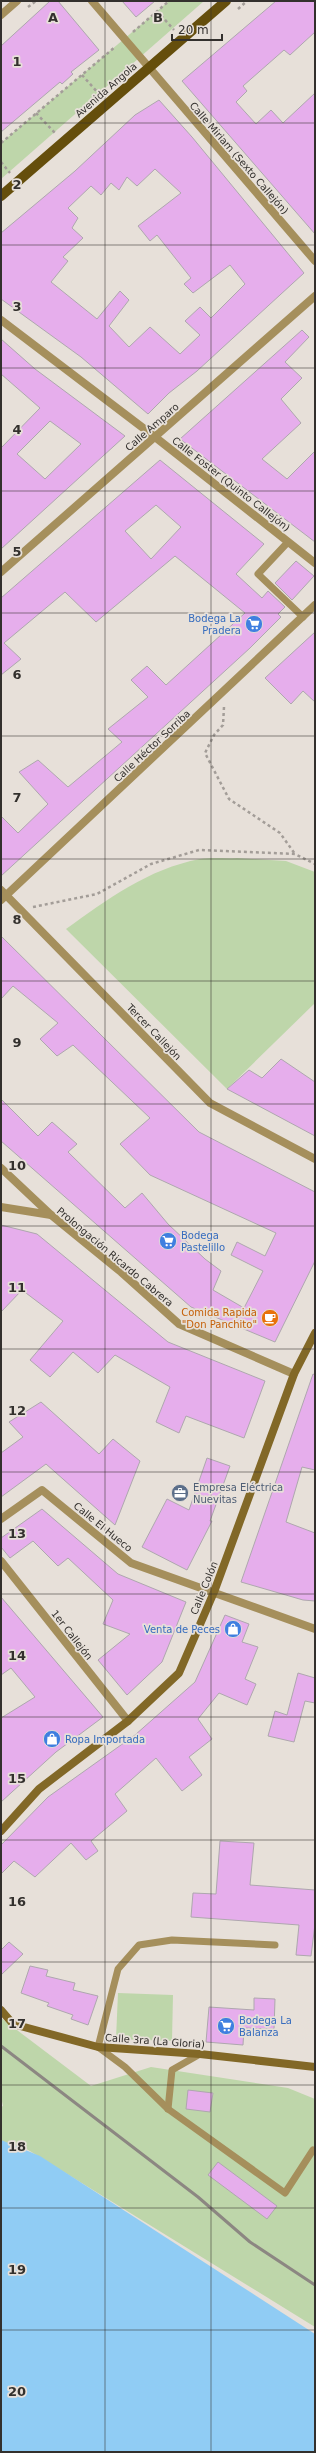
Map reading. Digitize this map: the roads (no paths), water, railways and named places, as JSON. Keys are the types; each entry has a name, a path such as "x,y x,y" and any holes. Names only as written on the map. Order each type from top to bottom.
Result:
{"main road":[{"name":"Avenida Angola","path":"1,196 226,1"}],"street":[{"path":"1,15 17,1"},
{"name":"Calle Miriam (Sexto Callejón)","path":"92,1 315,261"},
{"name":"Calle Amparo","path":"1,572 315,296"},
{"name":"Calle Foster (Quinto Callejón)","path":"1,320 155,437 315,563"},
{"name":"Calle Héctor Sorriba","path":"3,895 223,693 315,605"},
{"name":"Tercer Callejón","path":"3,895 210,1103 315,1160"},
{"name":"Prolongación Ricardo Cabrera","path":"1,1168 51,1216 121,1272 180,1324 294,1374"},
{"path":"1,1207 51,1216"},
{"name":"Calle Colón","path":"1,1831 39,1789 128,1721 179,1673 214,1592 294,1374 315,1333"},
{"name":"Calle El Hueco","path":"1,1519 42,1490 131,1563 315,1629"},
{"name":"1er Callejón","path":"1,1561 128,1721"},
{"name":"Calle 3ra (La Gloria)","path":"1,2010 13,2024 98,2047 200,2054 315,2067"}],"lane":[{"path":"288,542 258,574 303,617"},
{"path":"275,1945 172,1940 139,1945 118,1969 98,2047 125,2067 168,2109 285,2193 312,2150"},
{"path":"168,2109 172,2070 200,2054"}],"water":[{"path":"1,2140 40,2156 315,2334 315,2452 1,2452"}],"railway":[{"path":"1,2046 198,2197 250,2242 315,2285"}],"place":[{"name":"Bodega La Pradera","path":"254,624"},
{"name":"Bodega Pastelillo","path":"168,1241"},
{"name":"Comida Rapida \"Don Panchito\"","path":"270,1318"},
{"name":"Empresa Eléctrica Nuevitas","path":"180,1493"},
{"name":"Venta de Peces","path":"233,1629"},
{"name":"Ropa Importada","path":"52,1739"},
{"name":"Bodega La Balanza","path":"226,2026"}]}
